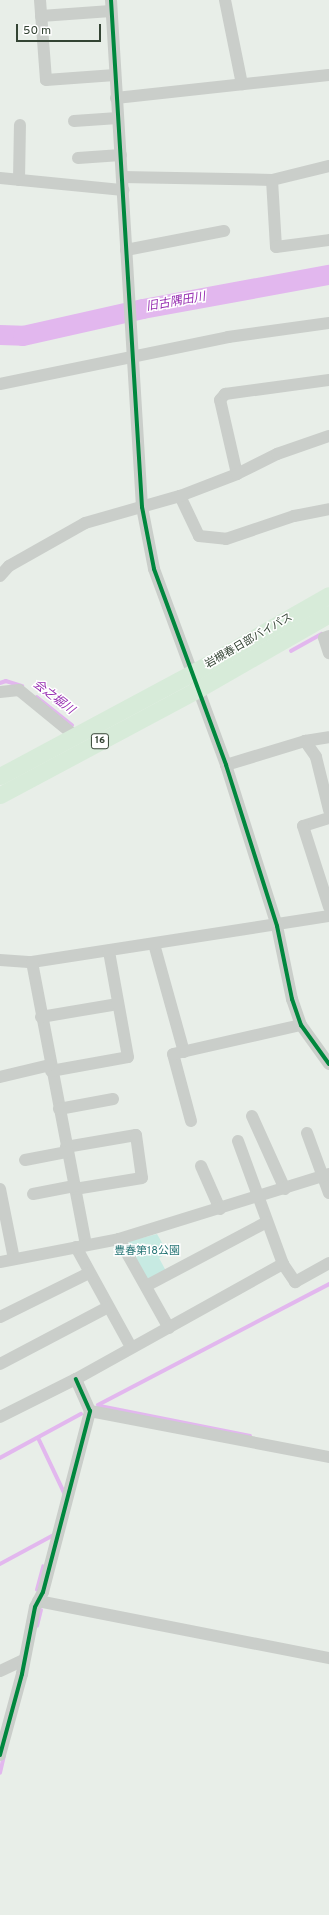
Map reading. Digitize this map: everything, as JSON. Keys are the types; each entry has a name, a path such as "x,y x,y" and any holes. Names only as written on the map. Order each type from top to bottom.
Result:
{"highway":[{"name":"岩槻春日部バイパス","path":"0,795 197,680 329,595"},
{"name":"岩槻春日部バイパス","path":"0,776 75,736 197,680 329,614"}],"street":[{"path":"40,0 46,80 115,75"},
{"path":"225,0 242,84"},
{"path":"41,16 111,6 134,358 142,507 154,569 197,680 226,765 277,926 292,999 301,1025 329,1063"},
{"path":"116,98 329,76"},
{"path":"74,121 118,118"},
{"path":"19,180 20,125"},
{"path":"78,158 121,155"},
{"path":"122,177 272,180 329,166"},
{"path":"0,178 123,190"},
{"path":"272,180 276,247 329,240"},
{"path":"126,250 224,231"},
{"path":"0,384 134,358 228,337 329,323"},
{"path":"238,474 220,400 225,394 329,380"},
{"path":"0,576 9,566 86,523 180,496 238,474 277,454 329,436"},
{"path":"180,496 198,536 226,539 294,516 329,509"},
{"path":"329,636 324,638 329,653"},
{"path":"0,692 19,690 75,736"},
{"path":"226,765 305,741 329,737"},
{"path":"305,741 316,757 324,764 329,810"},
{"path":"329,818 303,826 329,908"},
{"path":"0,960 32,962 277,926 329,916"},
{"path":"154,944 184,1052"},
{"path":"0,1077 128,1056 109,951"},
{"path":"32,962 50,1068 75,1188 81,1245 89,1273 131,1347"},
{"path":"41,1016 118,1004"},
{"path":"191,1120 172,1054 301,1025"},
{"path":"58,1109 113,1099"},
{"path":"252,1116 285,1189"},
{"path":"307,1133 325,1176 329,1193"},
{"path":"25,1160 67,1149 136,1135 142,1178 32,1194"},
{"path":"238,1141 283,1264 295,1282 329,1263"},
{"path":"201,1166 220,1209"},
{"path":"0,1262 118,1239 258,1198 325,1176"},
{"path":"0,1189 14,1259"},
{"path":"146,1286 267,1222"},
{"path":"118,1239 169,1328"},
{"path":"0,1417 76,1379 131,1347 169,1328 283,1264"},
{"path":"0,1317 89,1273"},
{"path":"0,1364 108,1307"},
{"path":"0,1755 38,1601 90,1411 76,1379"},
{"path":"90,1411 329,1457"},
{"path":"38,1601 329,1658"},
{"path":"0,1671 24,1660"}],"green space":[{"name":"豊春第18公園","path":"157,1234 168,1253 159,1258 166,1271 148,1280 128,1244 130,1241"}],"waterway":[{"name":"旧古隅田川","path":"0,335 23,336 143,309 329,275"},
{"name":"会之堀川","path":"291,651 322,634"},
{"name":"会之堀川","path":"0,683 6,681 22,686"},
{"name":"会之堀川","path":"37,697 72,725"},
{"path":"98,1405 329,1284"},
{"path":"100,1406 250,1436"},
{"path":"0,1458 81,1414"},
{"path":"39,1439 65,1494"},
{"path":"0,1564 52,1536"},
{"path":"37,1590 43,1567"},
{"path":"37,1626 41,1610"},
{"path":"0,1773 4,1756"}],"cycle path":[{"path":"111,0 142,507 154,569 226,765 277,926 292,999 301,1025 329,1064"},
{"path":"0,1755 22,1674 35,1607 43,1592 90,1411 76,1379"}]}
